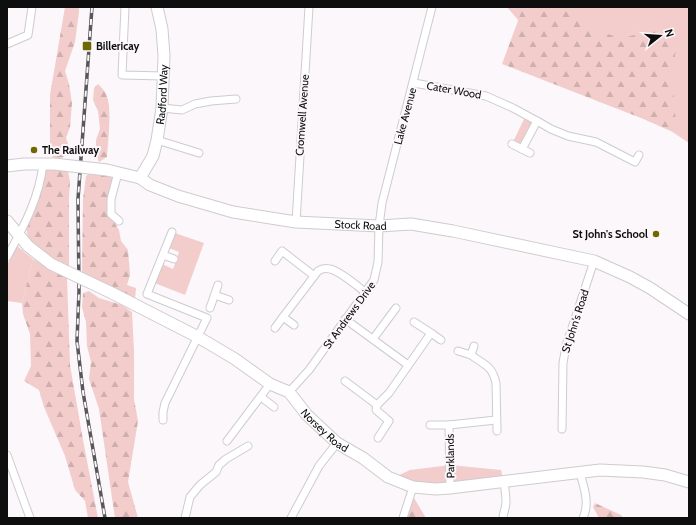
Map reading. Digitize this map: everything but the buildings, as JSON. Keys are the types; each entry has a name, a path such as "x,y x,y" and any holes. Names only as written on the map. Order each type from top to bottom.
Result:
{"street":[{"path":"7,44 28,34 32,7"},
{"name":"Radford Way","path":"140,178 153,156 162,108 164,76 162,29 157,7"},
{"name":"Cromwell Avenue","path":"296,222 309,7"},
{"name":"Lake Avenue","path":"379,226 382,203 414,83 432,7"},
{"path":"125,8 122,75 164,76"},
{"name":"Cater Wood","path":"414,83 486,96 513,108 551,129 568,136 596,142 634,165 639,155"},
{"path":"162,108 182,110 195,104 211,101 236,100"},
{"path":"522,149 537,121"},
{"path":"157,140 199,153"},
{"path":"512,144 530,153"},
{"path":"7,257 32,208 41,179 48,163"},
{"name":"Stock Road","path":"7,166 48,163 112,172 140,178 150,186 232,212 296,222 379,226 411,224 433,227 594,261 630,277 650,288 689,314"},
{"path":"112,172 112,214 119,221"},
{"name":"Norsey Road","path":"7,221 28,246 51,264 198,337 235,359 270,384 289,392 307,415 336,443 364,458 388,478 413,486 436,489 600,470 643,472 665,475 689,482"},
{"name":"St Andrews Drive","path":"289,392 305,375 374,280 377,269 379,226"},
{"path":"172,232 147,294 208,314"},
{"path":"275,261 282,251 313,275"},
{"path":"163,255 174,259"},
{"name":"St John's Road","path":"562,429 562,363 566,346 594,261"},
{"path":"275,328 313,275 323,269 330,269 341,274 365,292"},
{"path":"163,420 165,403 198,337 218,285"},
{"path":"215,295 229,300"},
{"path":"373,339 396,308"},
{"path":"283,317 294,325"},
{"path":"345,319 408,365"},
{"path":"414,322 441,340"},
{"path":"378,438 389,421 376,410 377,405 402,375 431,333"},
{"path":"471,355 474,346"},
{"path":"458,351 471,355 491,368 496,383 497,431"},
{"path":"344,381 377,405"},
{"path":"227,441 252,410 270,384"},
{"path":"261,398 274,407"},
{"name":"Parklands","path":"430,425 449,425 496,420"},
{"name":"Parklands","path":"449,425 450,488"},
{"path":"291,518 319,466 336,443"},
{"path":"185,518 190,497 195,490 216,472 219,465 226,459 248,446"},
{"path":"7,455 30,518"},
{"path":"580,473 587,503 583,518"},
{"path":"503,518 506,502 504,482"},
{"path":"403,518 413,486"}],"green space":[{"path":"65,7 79,7 79,12 75,42 65,71 72,103 70,127 66,138 70,149 69,153 59,160 53,158 50,151 50,95"},
{"path":"507,7 689,7 689,143 671,131 646,120 519,21"},
{"path":"527,7 561,8 595,30 617,37 627,37 652,30 662,30 670,34 674,40 676,49 672,75 674,110 678,126 671,131 502,64 522,10"},
{"path":"98,84 107,97 109,109 107,157 99,162 96,154 96,140 100,129 98,111 93,100 94,88"},
{"path":"526,115 537,121 522,149 512,144"},
{"path":"46,165 68,171 70,182 69,268 29,245 26,226"},
{"path":"93,171 100,171 106,176 117,178 111,199 114,222 119,230 121,241 128,250 130,275 127,285 136,288 135,300 84,276 82,271 83,199 86,176"},
{"path":"172,232 204,243 185,295 152,282 160,263 173,269 179,252 166,247"},
{"path":"17,246 33,259 22,303 7,301 7,265"},
{"path":"33,259 67,278 70,365 98,518 88,518 85,501 75,490 65,456 44,407 39,390 24,381 31,366 30,334 23,314 22,303"},
{"path":"89,291 99,298 122,305 132,312 134,399 138,421 128,482 138,518 115,518 99,409 89,379 91,362 87,346 86,322 82,307 83,293"},
{"path":"450,465 501,470 504,482 450,488 391,479 410,470"},
{"path":"414,498 426,518 407,518"},
{"path":"595,503 621,515 623,518 599,518 593,507"}],"railway":[{"path":"92,7 78,199 79,291 77,341 83,392 105,518"}],"place":[{"name":"Billericay","path":"87,46"},
{"name":"The Railway","path":"34,150"},
{"name":"St John's School","path":"656,234"}]}
